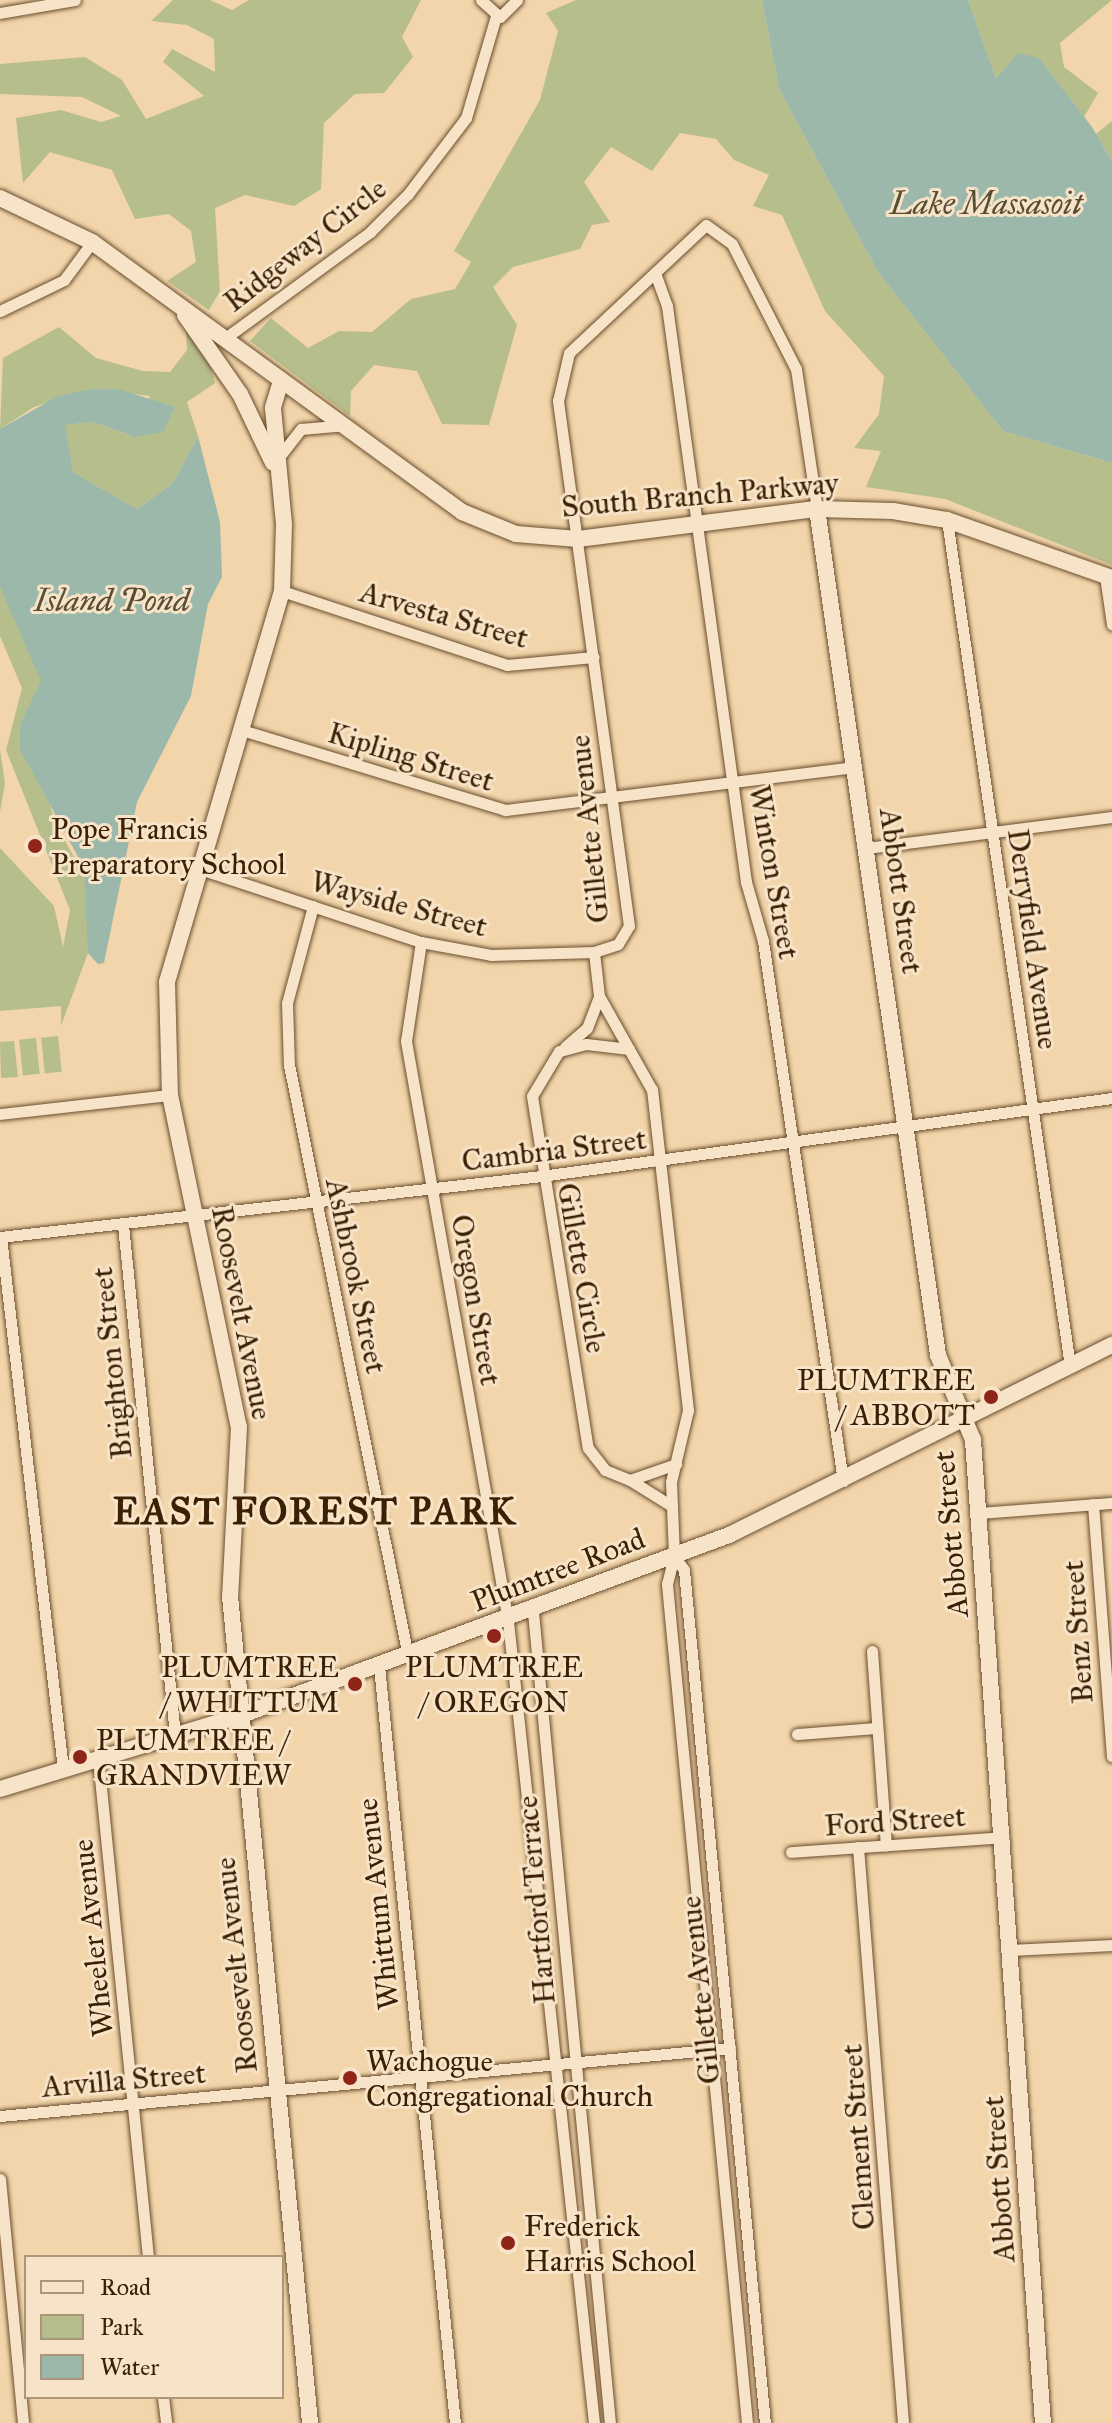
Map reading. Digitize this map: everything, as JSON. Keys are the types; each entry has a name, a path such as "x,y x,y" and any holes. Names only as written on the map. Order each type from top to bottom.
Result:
{"street":[{"path":"0,13 75,0"},
{"path":"481,0 496,16 511,12 517,0"},
{"name":"Ridgeway Circle","path":"224,339 370,232 408,194 466,118 496,16"},
{"name":"Roosevelt Avenue","path":"0,198 92,242 281,381 273,408 276,469 284,524 282,591 242,730 196,868 167,982 170,1095 239,1427 230,1596 239,1716 310,2423"},
{"path":"655,273 706,225 732,244 796,369 817,509"},
{"path":"0,311 64,280 92,242"},
{"name":"Winton Street","path":"655,273 667,306 732,782 843,1481"},
{"name":"Gillette Avenue","path":"655,273 569,353 560,370 578,539 629,926 618,944 594,952 599,996 652,1090 688,1410 670,1505 674,1556 667,1584 747,2423"},
{"name":"Roosevelt Avenue","path":"174,301 240,394 276,469"},
{"name":"South Branch Parkway","path":"281,381 338,426 462,512 516,534 578,539 817,509 947,520 1109,577"},
{"path":"276,469 295,432 338,426"},
{"name":"Abbott Street","path":"817,509 938,1355 962,1421 973,1440 1043,2423"},
{"name":"Derryfield Avenue","path":"947,520 1070,1366"},
{"path":"1109,577 1112,624"},
{"name":"Arvesta Street","path":"282,591 507,665 594,657"},
{"name":"Kipling Street","path":"242,730 480,806 525,811 855,767"},
{"path":"866,848 1112,817"},
{"name":"Wayside Street","path":"196,868 421,942 491,955 594,952"},
{"name":"Ashbrook Street","path":"313,906 286,1029 316,1202 408,1656"},
{"name":"Oregon Street","path":"421,942 405,1033 508,1621"},
{"name":"Gillette Circle","path":"599,996 587,1028 559,1051 532,1096 541,1176 588,1448 605,1470 630,1480 670,1505"},
{"path":"559,1051 586,1044 629,1049"},
{"path":"0,1114 170,1095"},
{"name":"Cambria Street","path":"1,1237 792,1145 1112,1098"},
{"name":"Brighton Street","path":"123,1225 175,1735"},
{"path":"1,1237 63,1769"},
{"name":"Plumtree Road","path":"0,1789 239,1716 533,1612 674,1556 843,1481 1112,1345"},
{"path":"630,1480 676,1464"},
{"path":"978,1513 1112,1503"},
{"name":"Benz Street","path":"1093,1504 1112,1756"},
{"name":"Gillette Avenue","path":"674,1556 684,1570 765,2423"},
{"name":"Hartford Terrace","path":"533,1612 610,2423"},
{"name":"Hartford Terrace","path":"508,1621 594,2423"},
{"path":"872,1651 886,1845"},
{"name":"Whittum Avenue","path":"379,1666 455,2423"},
{"path":"680,1721 698,1720"},
{"path":"797,1734 877,1728"},
{"name":"Wheeler Avenue","path":"98,1758 148,2255"},
{"name":"Ford Street","path":"791,1852 1003,1837"},
{"name":"Clement Street","path":"858,1847 903,2423"},
{"path":"696,1883 713,1882"},
{"path":"1010,1950 1112,1945"},
{"name":"Arvilla Street","path":"0,2116 557,2061 730,2048"},
{"path":"0,2179 23,2423"},
{"path":"735,2284 752,2283"},
{"path":"163,2399 166,2423"}],"green space":[{"path":"173,0 210,0 232,10 249,0 421,0 402,37 413,57 384,93 355,94 324,123 321,189 294,206 245,195 215,208 220,291 209,310 167,281 196,262 191,231 169,214 135,219 112,170 50,152 23,183 16,118 61,110 101,122 121,116 82,97 0,94 0,64 85,57 122,80 146,119 204,96 163,62 172,49 215,72 214,39 187,25 151,21"},
{"path":"576,0 762,0 779,89 878,272 1003,431 1112,463 1112,565 945,499 866,487 881,451 854,448 879,414 884,376 825,311 782,215 753,206 769,175 734,160 716,139 680,133 652,171 611,147 584,182 610,222 592,225 580,249 513,267 493,287 517,325 489,425 442,424 417,371 374,365 351,391 350,416 250,341 271,318 308,348 339,331 372,332 411,299 455,289 471,262 454,251 540,100 558,31 546,13"},
{"path":"968,0 1112,0 1060,43 1064,67 1098,93 1084,117 1039,58 996,78"},
{"path":"1112,121 1112,161 1096,134"},
{"path":"59,327 96,358 143,371 170,372 187,350 186,331 209,361 215,383 187,402 198,436 172,484 137,509 73,472 64,425 93,422 135,437 150,396 91,389 34,407 0,429 3,358"},
{"path":"0,587 37,661 41,681 27,719 55,823 88,882 88,953 61,1026 61,1006 0,1011 0,848 54,906 63,947 70,910 6,750 22,688 0,636"},
{"path":"0,749 5,783 0,812"},
{"path":"58,1036 62,1072 45,1074 41,1038"},
{"path":"36,1038 40,1074 23,1076 19,1040"},
{"path":"14,1041 18,1077 1,1078 0,1042"}],"water":[{"name":"Lake Massasoit","path":"762,0 968,0 996,78 1019,53 1039,58 1092,127 1112,161 1112,463 1003,431 878,272 779,89"},
{"name":"Island Pond","path":"91,389 118,389 175,407 163,432 135,437 93,422 65,425 73,472 137,509 172,484 198,436 220,522 222,577 208,604 191,696 137,802 104,963 98,964 88,953 84,868 20,749 20,725 41,681 0,587 0,429 58,396"}],"place":[{"name":"Pope Francis Preparatory School","path":"35,846"},
{"name":"PLUMTREE / ABBOTT","path":"991,1397"},
{"name":"PLUMTREE / OREGON","path":"494,1636"},
{"name":"PLUMTREE / WHITTUM","path":"355,1684"},
{"name":"PLUMTREE / GRANDVIEW","path":"80,1757"},
{"name":"Wachogue Congregational Church","path":"350,2078"},
{"name":"Frederick Harris School","path":"508,2243"}],"district":[{"name":"EAST FOREST PARK","path":"315,1512"}]}
